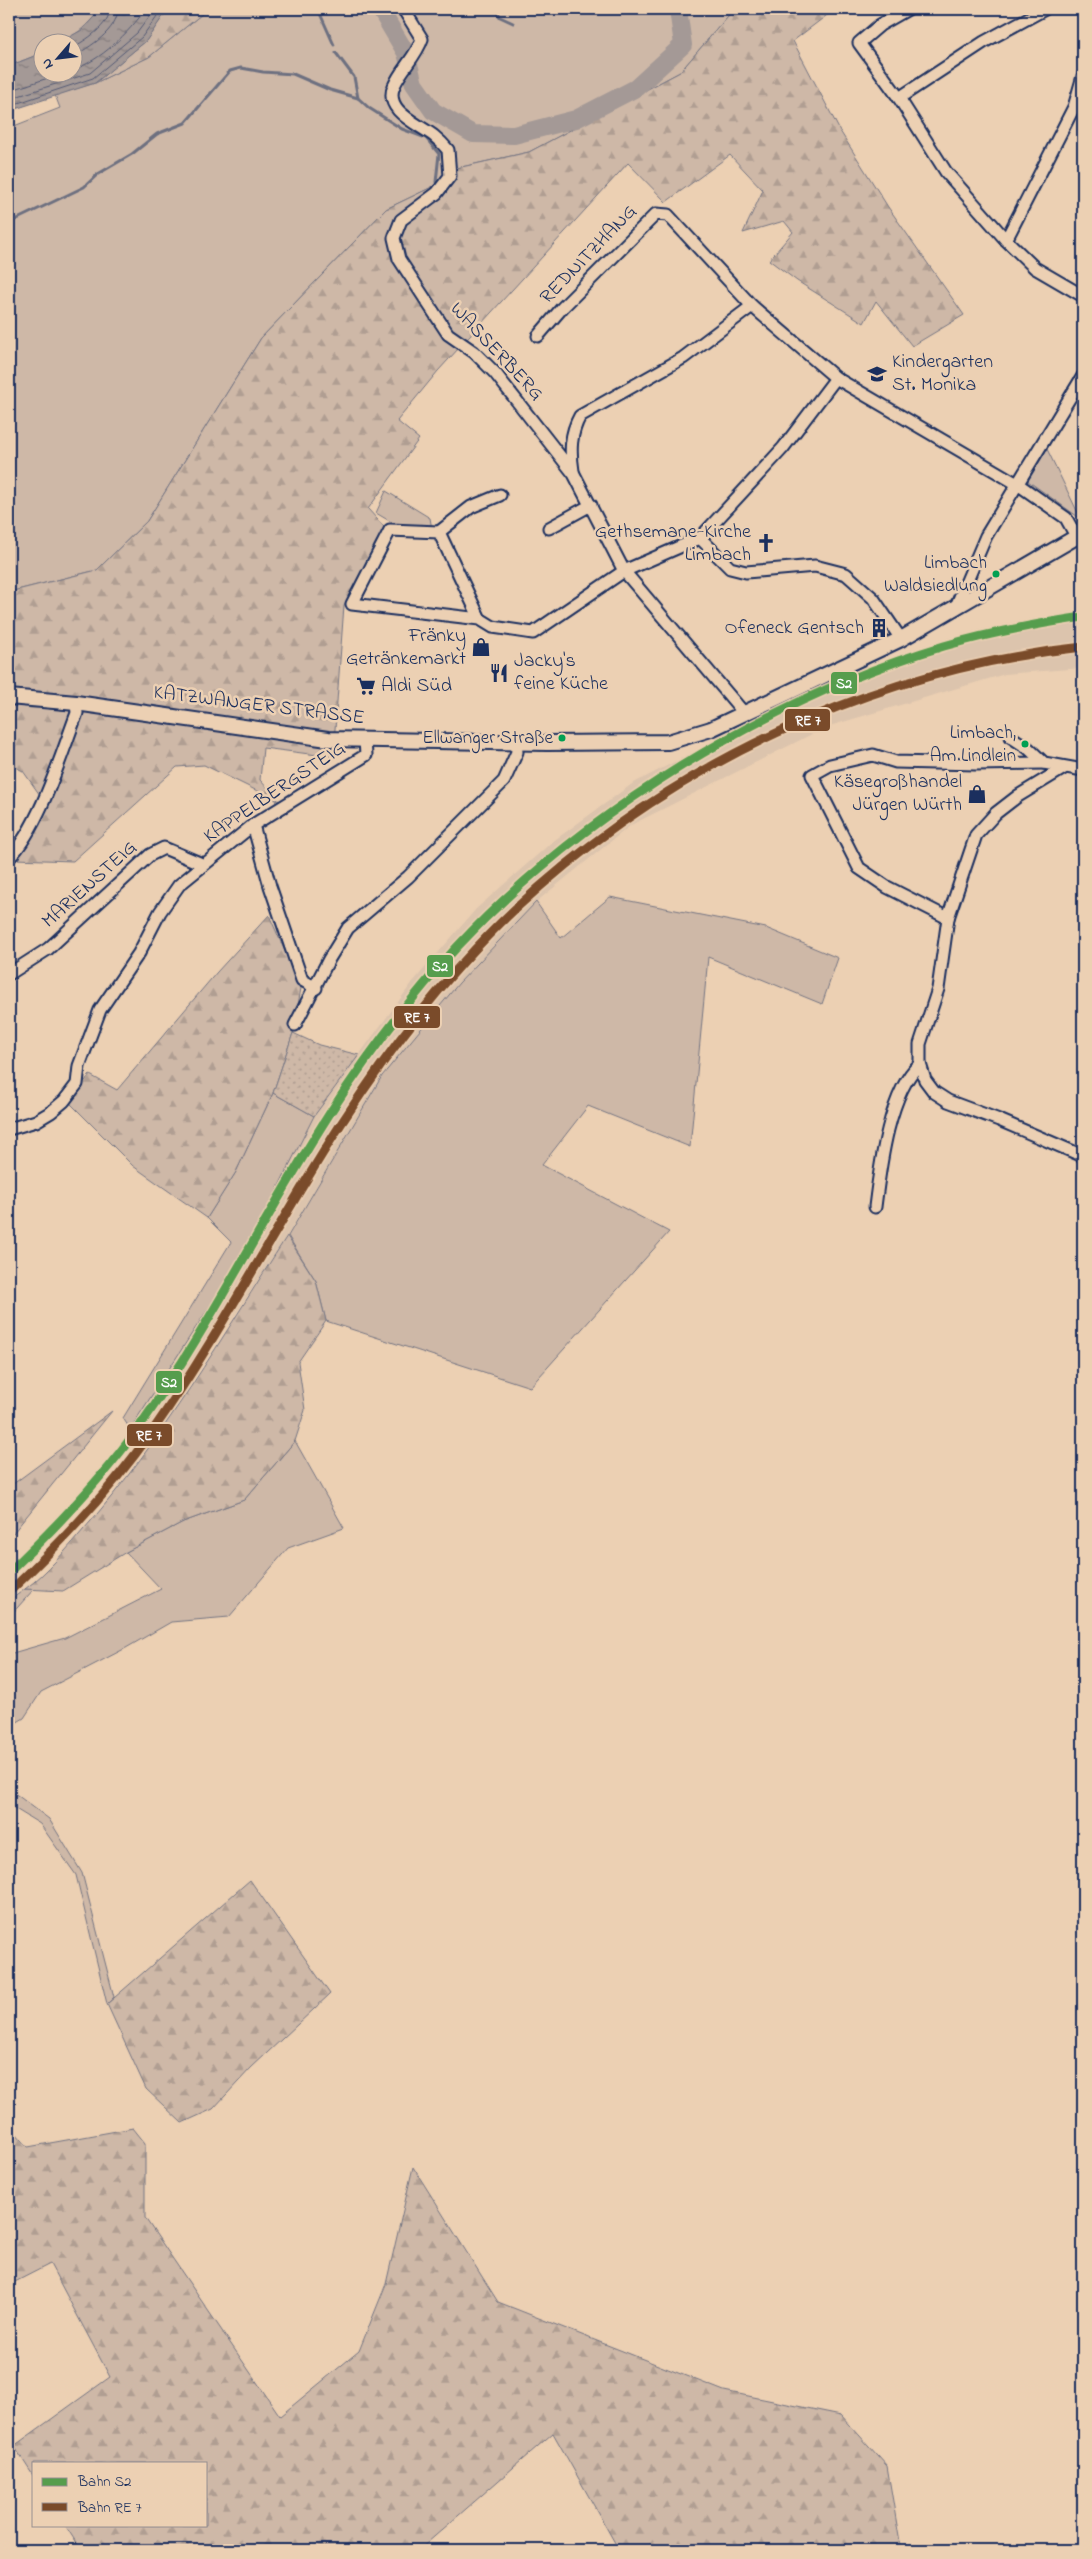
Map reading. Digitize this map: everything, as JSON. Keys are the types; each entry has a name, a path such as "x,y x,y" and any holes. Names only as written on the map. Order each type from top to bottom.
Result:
{"main road":[{"name":"KATZWANGER STRASSE","path":"9,698 76,702 328,739 668,742 711,729 901,639 1080,534"}],"street":[{"path":"908,9 880,25 859,43 900,98 946,172 1006,240 1036,268 1083,296"},
{"path":"900,98 984,42 1045,9"},
{"name":"WASSERBERG","path":"404,10 422,39 418,49 394,86 392,96 396,109 436,137 448,150 450,176 437,193 402,220 394,238 399,259 448,334 474,352 495,373 574,474 624,571 744,713"},
{"path":"1006,240 1074,107 1083,76"},
{"name":"REDNITZHANG","path":"538,336 562,308 656,214 668,215 752,306"},
{"path":"574,474 570,452 574,428 580,416 683,358 752,306 836,378 1019,484 1066,518 1080,534"},
{"path":"955,609 986,536 1083,376"},
{"path":"500,495 471,508 439,532 390,530 352,604 480,619 493,627 533,633 624,571 700,538 783,448 836,378"},
{"path":"549,528 591,505"},
{"path":"439,532 480,619"},
{"path":"700,538 730,568 746,572 815,566 846,574 873,598 901,639"},
{"path":"9,858 16,851 46,796 77,713 76,702"},
{"path":"1011,737 1044,763"},
{"name":"KAPPELBERGSTEIG","path":"9,1129 36,1121 51,1112 64,1101 77,1084 79,1066 100,1010 139,953 160,912 179,885 202,864 254,825 366,755 366,740"},
{"path":"295,1025 316,988 329,959 348,928 408,876 504,781 517,752 516,742"},
{"path":"948,918 887,887 859,868 812,775 830,765 873,755 896,762 1044,763 1083,770"},
{"path":"1064,768 1018,796 996,814 976,835 948,918 938,989 920,1044 920,1064 925,1080 934,1092 948,1101 999,1120 1083,1156"},
{"path":"254,825 270,886 302,980 316,988"},
{"name":"MARIENSTEIG","path":"9,974 48,949 150,854 164,848 202,864"},
{"path":"875,1207 882,1150 894,1110 912,1072 920,1064"}],"shaded area":[{"path":"1083,614 1083,668 1005,674 826,727 631,825 536,902 459,983 382,1076 287,1236 146,1449 130,1429 248,1247 314,1116 412,983 476,909 552,842 632,784 832,680 937,644 982,632"}],"green space":[{"path":"9,9 101,9 78,32 32,32 32,57 9,66"},
{"path":"168,9 208,9 149,57 95,83 146,41"},
{"path":"208,9 734,9 680,72 529,152 457,168 432,187 386,209 261,338 147,521 97,570 9,592 9,128 60,108 55,95 95,83 149,57"},
{"path":"734,9 835,9 793,41 840,131 888,207 964,315 912,346 876,301 864,323 797,281 769,260 793,232 784,221 743,233 763,190 730,155 666,202 628,163 438,371 397,421 419,439 368,509 386,529 344,605 333,757 263,748 260,780 280,802 204,765 177,767 73,861 15,859 47,805 23,771 9,764 9,592 97,570 147,521 261,338 386,209 432,187 457,168 529,152 680,72"},
{"path":"1047,449 1081,519 1028,481"},
{"path":"386,491 430,518 432,529 398,526 376,513"},
{"path":"610,897 766,928 838,958 822,1004 708,957 690,1147 588,1106 542,1165 669,1232 530,1387 326,1321 316,1281 288,1236 382,1076 459,983 536,902 561,938"},
{"path":"269,915 301,988 293,1033 273,1093 236,1172 207,1218 133,1166 68,1101 90,1075 117,1090 217,972"},
{"path":"293,1033 319,1045 359,1055 314,1116 273,1093"},
{"path":"273,1093 314,1116 248,1247 130,1429 123,1418 231,1242 207,1218 236,1172"},
{"path":"287,1236 316,1281 326,1321 298,1362 305,1410 295,1441 244,1500 183,1522 126,1552 63,1591 25,1589 41,1576 63,1553 113,1495 140,1460 191,1386"},
{"path":"112,1411 9,1538 9,1487"},
{"path":"295,1441 344,1528 288,1548 229,1617 171,1622 126,1648 41,1692 24,1718 9,1727 9,1654 65,1638 161,1589 126,1552 183,1522 244,1500"},
{"path":"25,1589 34,1589 9,1617 9,1601"},
{"path":"9,1789 49,1819 82,1873 114,1997 107,2004 76,1875 40,1824 9,1805"},
{"path":"250,1880 330,1994 251,2068 213,2109 182,2123 146,2089 107,2004"},
{"path":"9,2125 28,2147 133,2128 145,2143 145,2218 280,2416 359,2351 386,2284 413,2167 498,2302 724,2391 841,2415 887,2466 900,2543 899,2550 619,2550 553,2433 419,2550 81,2550 66,2526 208,2526 208,2462 32,2462 32,2474 14,2446 110,2377 50,2264 9,2285"}],"water":[{"path":"101,9 168,9 146,41 95,83 9,111 9,66 32,57 32,82 82,82 82,32 78,32"}],"waterway":[{"path":"318,9 334,45"},
{"path":"380,9 406,53 414,84 433,111 473,134 514,135 576,119 636,88 683,45 678,9"},
{"path":"497,9 500,17 513,23"},
{"path":"336,53 354,77 358,98"},
{"path":"9,223 84,187 98,174 132,154 157,134 185,123 230,71 241,68 293,74 330,90 358,98 369,108 402,129 426,138 439,154 436,182"}],"rail line":[{"name":"S2","path":"9,1572 77,1502 109,1466 139,1427 190,1350 282,1191 359,1069 406,1006 440,966 507,897 562,850 620,806 682,766 746,729 811,696 878,669 944,646 1013,629 1083,617"}],"transit line":[{"path":"9,1592 85,1515 137,1452 178,1393 226,1317 317,1162 380,1067 444,984 490,933 515,909 575,857 639,810 707,769 778,732 851,702 927,677 1004,659 1083,647"}],"place":[{"name":"Kindergarten St. Monika","path":"877,374"},
{"name":"Gethsemane-Kirche Limbach","path":"766,543"},
{"name":"Limbach Waldsiedlung","path":"996,574"},
{"name":"Ofeneck Gentsch","path":"879,628"},
{"name":"Fränky Getränkemarkt","path":"481,647"},
{"name":"Jacky's feine Küche","path":"499,673"},
{"name":"Aldi Süd","path":"366,686"},
{"name":"Ellwanger Straße","path":"562,738"},
{"name":"Limbach, Am Lindlein","path":"1025,744"},
{"name":"Käsegroßhandel Jürgen Würth","path":"977,794"}]}
